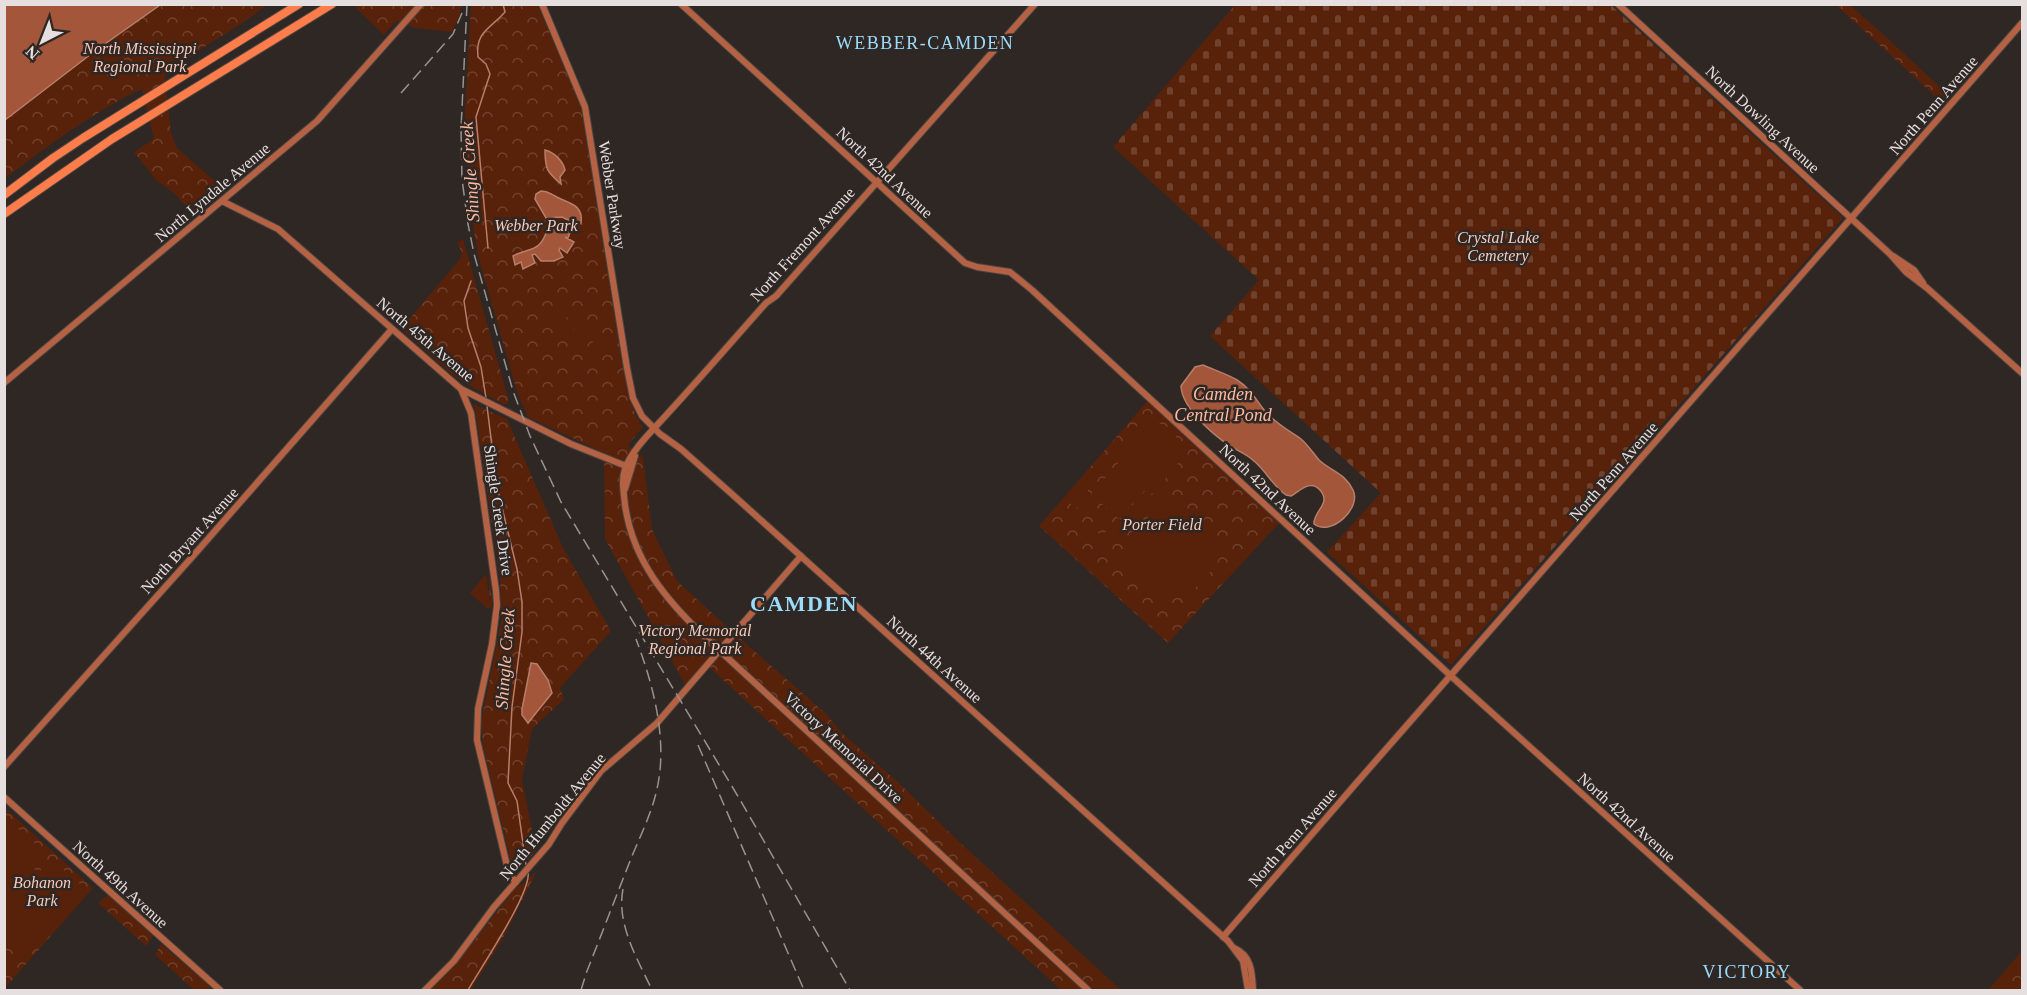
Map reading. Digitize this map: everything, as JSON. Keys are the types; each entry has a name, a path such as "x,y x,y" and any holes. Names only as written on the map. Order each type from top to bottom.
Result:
{"highway":[{"path":"4,195 53,158 299,4"},
{"path":"4,216 34,192 112,139 332,4"}],"street":[{"name":"North Lyndale Avenue","path":"4,383 317,121 422,4"},
{"name":"Webber Parkway","path":"542,4 585,107 633,398"},
{"name":"North 42nd Avenue","path":"681,4 965,263 1010,272 1024,283 1451,676 1800,990"},
{"name":"North Fremont Avenue","path":"638,449 1035,4"},
{"name":"North Dowling Avenue","path":"1618,4 1890,254 1914,270 1927,288 2022,373"},
{"name":"North Penn Avenue","path":"1223,938 2022,23"},
{"name":"North 45th Avenue","path":"222,201 278,229 460,388 571,444 628,467"},
{"name":"North Bryant Avenue","path":"4,767 190,560 392,329"},
{"name":"Shingle Creek Drive","path":"460,388 471,413 497,605 492,644 478,709 477,740 509,874 516,882"},
{"name":"North 44th Avenue","path":"633,398 642,416 655,429 801,556 1233,947"},
{"name":"Victory Memorial Drive","path":"638,449 623,482 630,529 648,572 668,600 719,651 1088,990"},
{"name":"North Humboldt Avenue","path":"425,990 454,961 482,922 533,864 601,771 657,723 801,556"},
{"name":"North 49th Avenue","path":"4,797 220,990"},
{"path":"1233,947 1243,961 1248,990"},
{"path":"1233,947 1240,950 1247,958 1253,990"}],"green space":[{"path":"357,4 461,5 460,14 452,32 415,28 396,21 384,35 354,6"},
{"name":"North Mississippi Regional Park","path":"160,5 267,5 165,76 171,133 177,148 226,191 195,217 174,193 156,180 134,152 154,139 142,89 88,119 5,178 5,120"},
{"path":"471,5 538,5 581,107 621,357 630,401 643,427 628,445 643,457 652,529 677,581 825,713 844,735 900,784 954,837 1121,990 1061,990 709,667 688,690 605,539 604,453 528,417 518,395 479,259 474,232 465,111"},
{"name":"Crystal Lake Cemetery","path":"1235,5 1611,5 1843,218 1451,665 1327,552 1381,493 1210,336 1259,280 1113,147"},
{"path":"1836,5 1850,5 1955,101 1948,108"},
{"path":"504,186 506,202 494,204 493,188"},
{"path":"463,239 509,401 507,404 503,404 455,377 401,329 460,259 462,252 457,243"},
{"path":"566,306 572,311 560,325 554,319"},
{"path":"574,313 580,319 568,332 562,327"},
{"path":"582,321 589,326 577,340 570,334"},
{"path":"591,328 597,333 585,347 579,341"},
{"path":"599,335 605,341 593,354 587,349"},
{"name":"Porter Field","path":"1150,398 1282,520 1168,643 1039,526"},
{"path":"473,404 507,419 563,548 611,631 560,688 564,699 532,729 522,779 536,851 518,870 513,870 483,746 481,723 502,618 500,579"},
{"path":"1150,422 1166,426 1177,438 1180,450 1183,448 1188,452 1102,551 1097,547 1102,540 1094,540 1076,529 1071,517 1072,501 1137,426","holes":["1147,429 1167,435 1172,444 1173,455 1145,432 1091,494 1119,519 1172,458 1170,462 1112,529 1097,533 1090,532 1084,528 1077,516 1079,501 1135,436"]},
{"path":"1168,500 1210,543 1219,558 1202,581 1191,591 1179,596 1158,593 1137,578 1119,560 1135,533 1162,501"},
{"path":"486,574 490,606 489,574 490,576 492,606 488,609 470,593"},
{"name":"Bohanon Park","path":"5,808 93,888 5,988"},
{"name":"Bohanon Park","path":"14,825 47,855 34,869 38,873 51,859 86,889 56,922 36,904 36,901 29,907 35,907 53,924 24,959 5,941 5,882 10,876 5,876 5,836"},
{"path":"537,871 503,938 471,990 429,990 460,959 515,888"},
{"path":"108,895 153,936 146,946 98,903"},
{"path":"161,944 210,986 209,990 194,990 155,955"},
{"path":"2022,951 2022,990 1988,990"}],"water":[{"path":"5,4 160,5 5,120"},
{"path":"545,150 555,155 564,167 565,170 560,177 561,184 548,170"},
{"path":"541,191 548,192 577,208 580,211 581,223 578,225 562,217 546,218 535,199 536,194"},
{"path":"556,223 571,230 568,238 565,237 574,242 567,253 560,248 563,257 554,261 541,261 535,254 532,255 535,263 523,269 521,262 515,265 513,256 538,246 547,230 552,231"},
{"name":"Camden Central Pond","path":"1203,365 1242,383 1273,419 1301,439 1319,460 1346,479 1355,497 1353,505 1343,519 1329,527 1314,524 1314,519 1324,499 1320,490 1309,486 1291,496 1286,495 1251,459 1223,441 1199,420 1187,403 1181,386 1195,367"},
{"path":"531,663 537,664 548,680 552,693 528,723 522,715 522,709"}],"waterway":[{"name":"Shingle Creek","path":"488,248 476,117 490,74 486,64 478,57 478,49 481,36 505,12 503,4"},
{"name":"Shingle Creek","path":"471,281 464,301 468,328 481,367 486,398"},
{"name":"Shingle Creek","path":"487,406 497,487 517,569 522,602 522,632 512,707 508,783 517,801 526,865"},
{"name":"Shingle Creek","path":"468,990 514,913 527,882 528,872"}],"railway":[{"path":"467,4 461,129 462,179 468,224 474,254 513,391 530,436 561,502 739,798 850,990"},
{"path":"401,93 453,34 462,13"},
{"path":"581,990 648,818 659,778 661,761 659,725 652,690 636,639"},
{"path":"698,745 804,990"},
{"path":"623,889 625,928 652,990"}],"district":[{"name":"WEBBER-CAMDEN","path":"925,43"},
{"name":"CAMDEN","path":"804,603"},
{"name":"VICTORY","path":"1747,972"}],"park label":[{"name":"Webber Park","path":"536,225"},
{"name":"Victory Memorial Regional Park","path":"695,639"}]}
